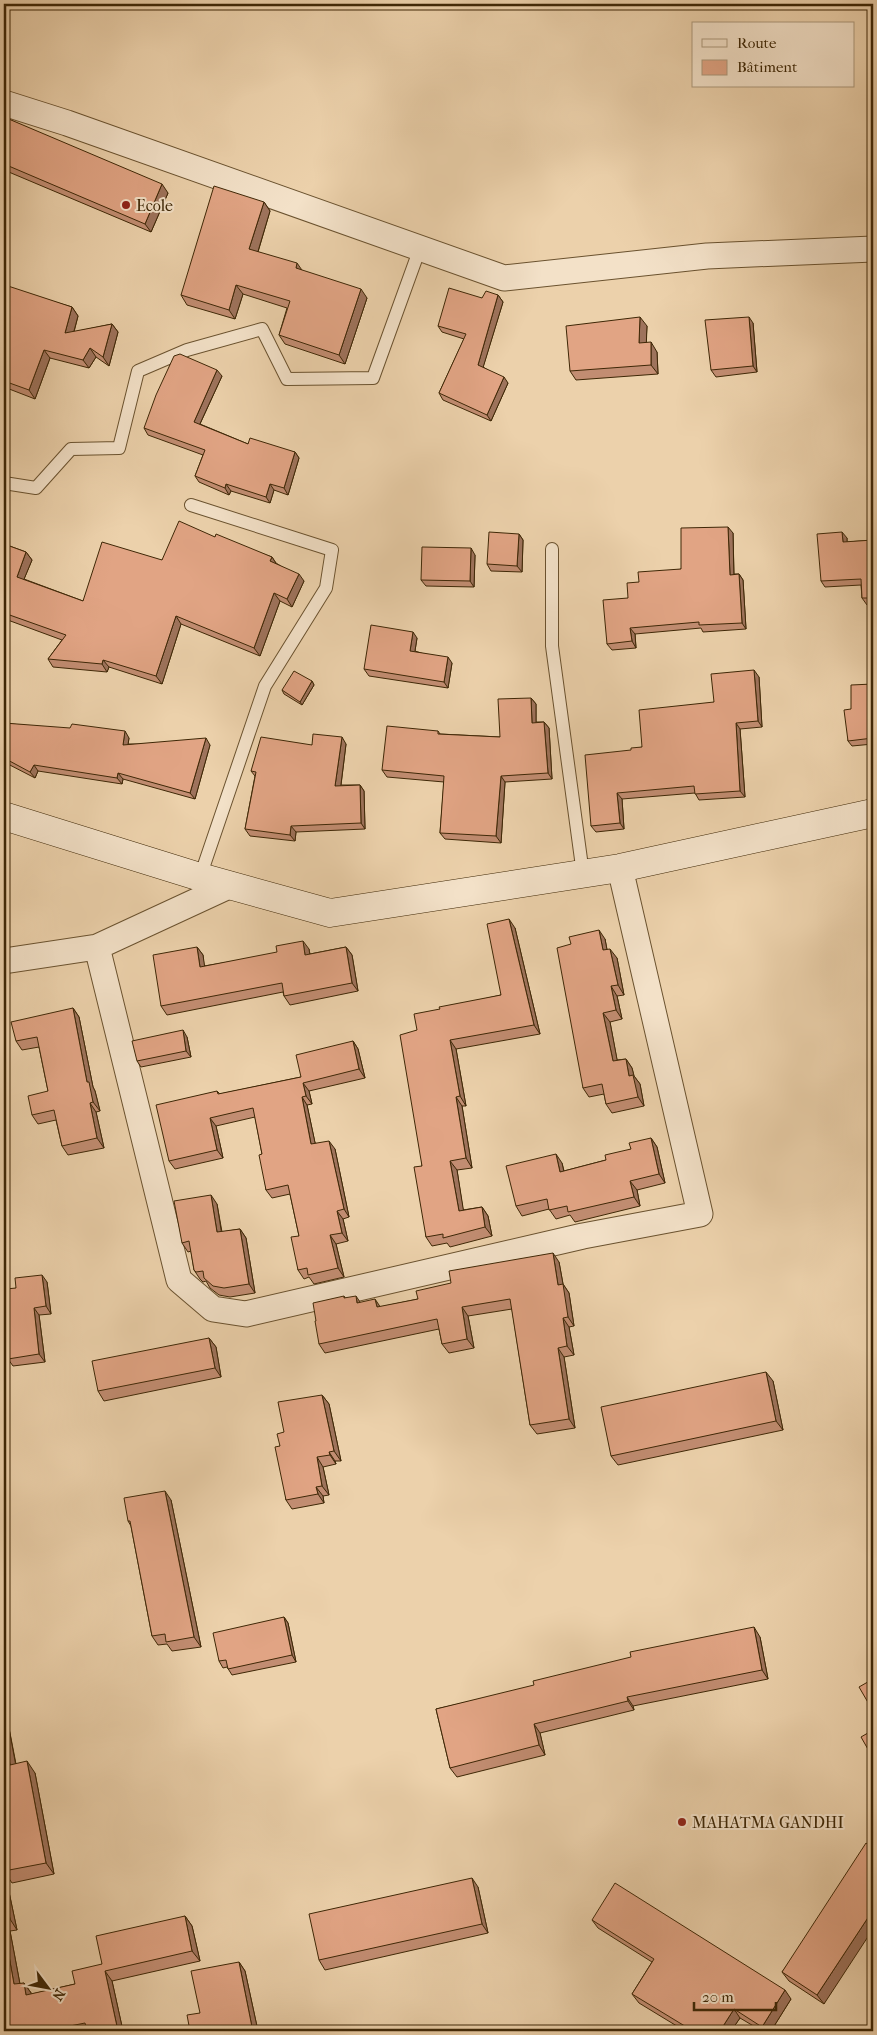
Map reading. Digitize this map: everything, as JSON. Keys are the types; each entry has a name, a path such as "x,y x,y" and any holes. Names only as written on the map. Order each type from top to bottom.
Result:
{"main road":[{"path":"4,816 200,876 330,913 620,868 873,813"}],"street":[{"path":"4,103 76,126 504,278 707,256 873,249"},
{"path":"98,947 179,1280 213,1309 246,1314 583,1236 700,1214 620,868"},
{"path":"4,961 98,947 231,885"}],"lane":[{"path":"4,483 36,488 71,450 119,448 138,371 188,350 262,329 288,379 373,378 420,248"},
{"path":"191,505 332,550 326,588 265,686 200,876"},
{"path":"552,549 552,646 582,874"}],"building":[{"path":"4,117 162,184 145,224 4,164"},
{"path":"214,186 264,202 249,249 297,263 296,268 361,289 339,355 279,335 290,301 236,285 229,310 181,295"},
{"path":"5,285 72,307 65,333 112,324 103,357 90,348 83,360 44,350 29,390 4,381"},
{"path":"449,288 482,298 486,291 498,295 478,365 504,377 487,415 439,393 466,334 438,326"},
{"path":"640,317 639,343 651,342 651,365 570,371 566,326"},
{"path":"749,317 753,366 711,370 705,320"},
{"path":"180,354 217,370 194,422 248,444 250,438 295,452 284,488 270,484 266,497 226,484 225,488 195,476 205,450 144,428 156,395 174,356"},
{"path":"179,521 215,537 216,534 272,557 270,561 299,574 287,599 274,593 254,648 176,616 156,676 103,660 102,664 48,659 66,635 4,613 4,544 26,552 17,577 83,601 102,542 162,560"},
{"path":"728,527 730,575 739,574 742,623 699,625 699,622 630,628 632,641 607,644 603,600 628,598 627,583 639,582 638,572 681,569 681,528"},
{"path":"489,532 519,534 517,566 487,564"},
{"path":"842,532 843,542 873,540 873,598 862,598 861,579 821,581 817,534"},
{"path":"422,547 471,548 470,581 421,580"},
{"path":"371,625 413,632 410,651 448,657 444,682 364,669"},
{"path":"754,670 758,721 736,723 740,791 695,794 694,786 617,793 620,823 591,826 585,755 642,747 639,710 714,702 711,674"},
{"path":"294,671 312,681 300,702 282,690"},
{"path":"873,684 873,738 848,741 844,710 851,709 851,685"},
{"path":"531,698 532,723 544,722 548,773 501,776 496,836 440,833 444,776 382,770 387,726 438,731 438,734 500,737 498,699"},
{"path":"4,723 70,728 72,724 125,731 123,745 206,738 190,793 118,773 117,778 34,765 30,772 4,758"},
{"path":"313,734 342,737 335,786 360,785 361,823 291,826 290,835 245,829 256,772 251,771 261,737 312,745"},
{"path":"509,919 534,1025 450,1040 460,1096 456,1097 466,1158 450,1161 459,1211 482,1207 485,1227 443,1238 443,1234 426,1237 414,1167 422,1166 400,1035 417,1030 414,1014 440,1009 439,1007 501,995 487,924"},
{"path":"599,930 603,950 610,949 618,985 611,986 616,1010 603,1013 613,1061 626,1059 629,1076 633,1075 638,1097 606,1104 602,1084 583,1088 557,948 571,944 569,937"},
{"path":"303,941 305,955 346,947 352,983 284,996 282,983 161,1006 153,955 197,947 200,967 277,952 276,946"},
{"path":"73,1008 87,1082 89,1082 93,1102 90,1103 97,1138 62,1146 54,1110 32,1115 28,1096 48,1091 37,1037 16,1041 11,1022"},
{"path":"183,1030 186,1051 137,1061 132,1041"},
{"path":"353,1041 359,1069 303,1083 306,1096 302,1097 311,1144 329,1141 344,1209 337,1211 342,1233 330,1235 338,1268 308,1275 307,1268 298,1270 291,1237 299,1236 288,1185 266,1190 259,1155 262,1154 253,1108 210,1118 217,1150 169,1161 156,1105 217,1091 218,1094 301,1077 296,1055"},
{"path":"651,1138 659,1174 630,1181 634,1197 568,1212 567,1206 549,1210 547,1199 516,1206 506,1166 556,1154 560,1172 606,1160 605,1155 631,1149 629,1143"},
{"path":"211,1195 217,1232 240,1229 249,1284 224,1288 213,1286 204,1278 203,1271 196,1272 194,1270 189,1241 182,1243 174,1201"},
{"path":"553,1253 558,1285 563,1284 568,1317 563,1318 567,1346 558,1348 569,1419 530,1425 510,1299 462,1307 467,1339 442,1344 437,1319 319,1344 313,1303 344,1296 344,1298 356,1296 357,1303 375,1299 377,1307 418,1299 416,1291 451,1283 449,1271"},
{"path":"42,1275 46,1306 34,1308 39,1354 8,1359 4,1327 4,1294 6,1289 16,1288 15,1278"},
{"path":"209,1338 215,1368 98,1391 92,1361"},
{"path":"766,1372 776,1421 611,1456 601,1407"},
{"path":"322,1395 334,1451 329,1452 330,1455 317,1457 322,1486 316,1487 318,1494 286,1500 275,1447 280,1446 277,1434 284,1432 278,1402"},
{"path":"165,1491 194,1637 166,1642 165,1634 152,1636 124,1498"},
{"path":"284,1617 292,1655 228,1669 226,1660 219,1661 213,1633"},
{"path":"754,1627 762,1670 627,1697 628,1701 534,1724 539,1745 450,1768 436,1709 534,1685 533,1681 631,1657 630,1652"},
{"path":"873,1679 873,1711 859,1687"},
{"path":"873,1730 873,1758 861,1737"},
{"path":"4,1733 10,1765 27,1761 46,1863 4,1871"},
{"path":"866,1843 873,1848 873,1910 817,1995 782,1972"},
{"path":"472,1878 482,1924 319,1960 309,1914"},
{"path":"615,1883 785,1990 762,2027 734,2009 720,2031 693,2031 632,1994 654,1959 592,1920"},
{"path":"4,1890 10,1919 4,1920"},
{"path":"185,1916 192,1951 105,1971 118,2031 87,2031 85,2023 45,2031 4,2031 4,1928 14,1984 24,1983 26,1995 75,1984 72,1971 102,1964 96,1936"},
{"path":"239,1962 252,2027 241,2029 241,2031 190,2031 187,2015 200,2013 191,1971"}],"place":[{"name":"Ecole","path":"126,205"},
{"name":"MAHATMA GANDHI","path":"682,1822"}]}
